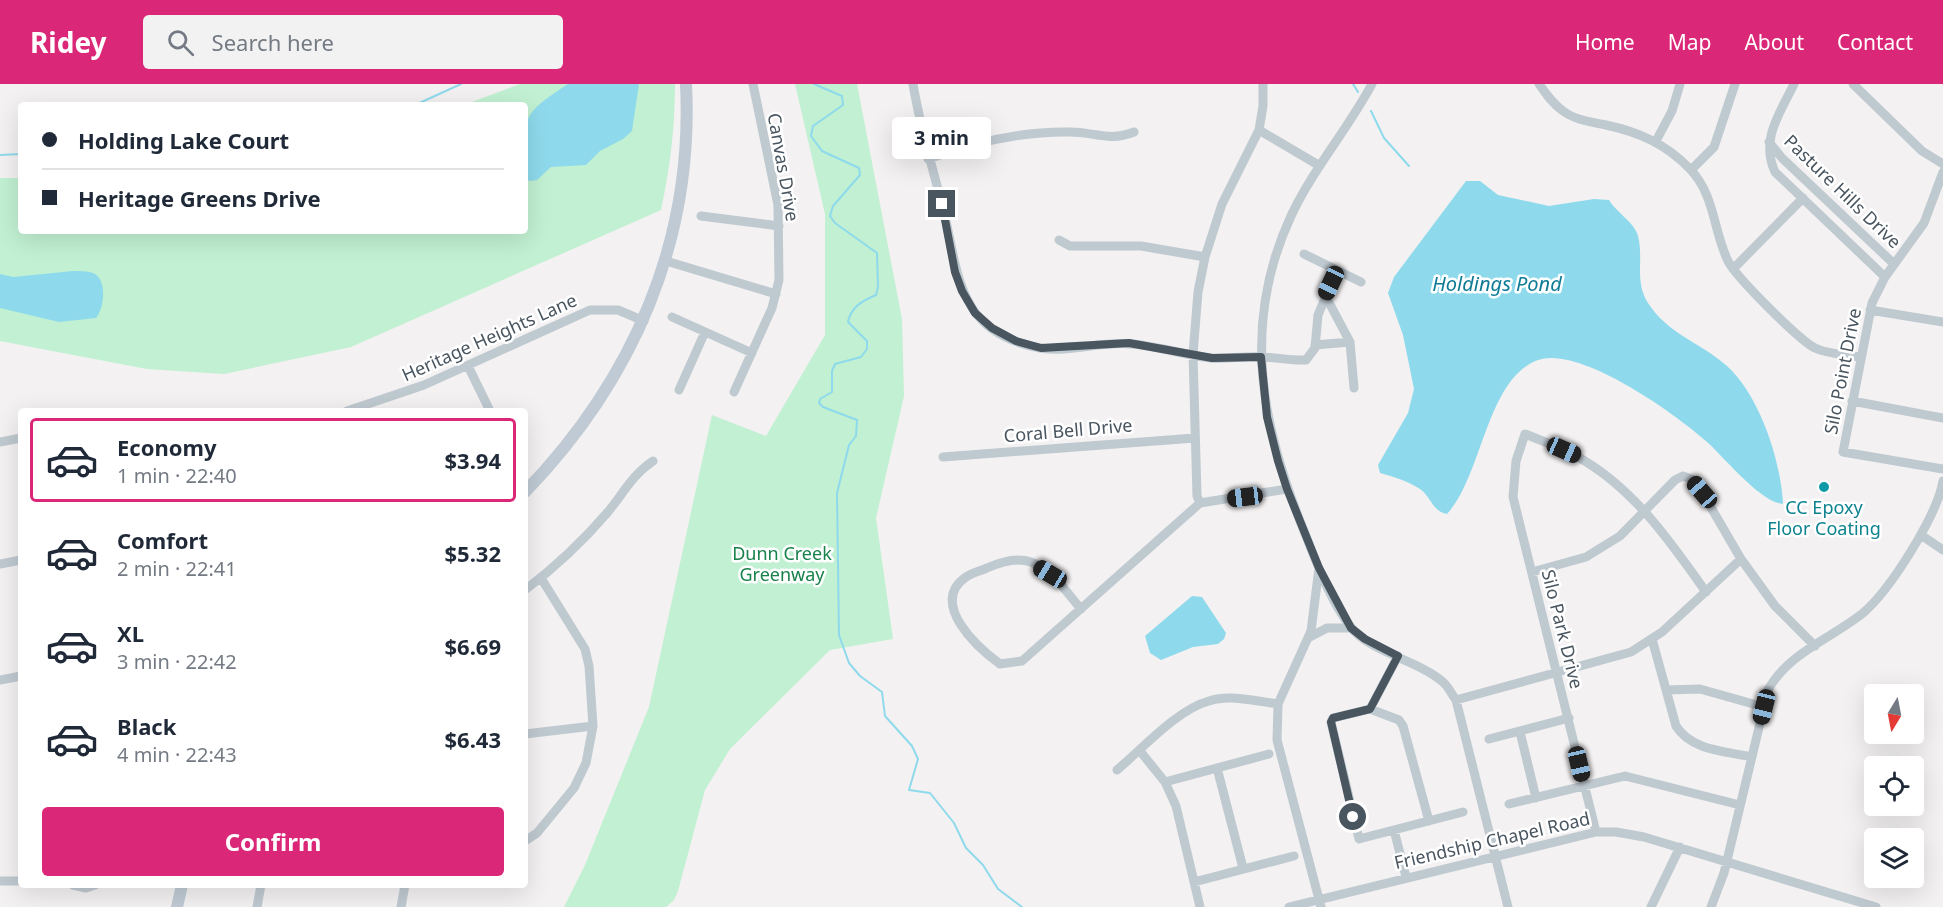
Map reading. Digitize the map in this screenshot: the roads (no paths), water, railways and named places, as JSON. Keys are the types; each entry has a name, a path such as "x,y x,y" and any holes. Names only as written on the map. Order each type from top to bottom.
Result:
{"main road":[{"path":"528,489 561,455 608,387 644,321 666,261 682,185 686,84"},
{"path":"177,907 181,888"}],"street":[{"name":"Canvas Drive","path":"734,392 776,294 778,205 753,84"},
{"path":"914,84 928,159 942,204 955,272 962,291 975,313 992,328 1016,341 1041,348 1129,343 1212,358 1261,357 1306,360 1312,356 1318,315 1337,270"},
{"path":"1200,502 1197,496 1193,354 1198,292 1205,257 1222,204 1259,130 1263,106 1263,84"},
{"path":"1372,84 1292,215 1275,259 1266,295 1261,357 1267,417 1287,489 1319,568 1351,628 1365,639 1444,682 1456,700 1493,855 1508,907"},
{"path":"1539,84 1564,112 1577,118 1639,133 1656,141 1691,170 1707,194 1724,252 1733,269 1807,343 1825,351 1860,357"},
{"path":"1656,141 1672,111 1680,84"},
{"path":"1691,170 1714,147 1735,84"},
{"name":"Pasture Hills Drive","path":"1794,84 1773,123 1769,142 1769,158 1775,172 1885,277"},
{"path":"1853,84 1922,151 1943,164"},
{"path":"1259,130 1320,166"},
{"path":"928,159 962,146 1036,133 1071,132 1118,139 1134,132"},
{"name":"Pasture Hills Drive","path":"1769,142 1782,158 1894,264"},
{"name":"Silo Point Drive","path":"1943,172 1924,223 1885,277 1870,310 1843,452 1943,469"},
{"path":"1733,269 1803,198"},
{"path":"701,216 779,226"},
{"path":"1059,240 1070,246 1141,246 1205,257"},
{"path":"1304,254 1361,282"},
{"path":"666,261 776,294"},
{"path":"1325,295 1350,342 1353,388"},
{"name":"Heritage Heights Lane","path":"357,408 399,395 590,310 618,310 644,321"},
{"path":"1870,310 1943,322"},
{"path":"672,317 752,353"},
{"path":"679,390 705,332"},
{"path":"1315,345 1350,342"},
{"path":"468,366 489,408"},
{"path":"1852,401 1943,418"},
{"name":"Silo Park Drive","path":"1596,832 1514,497 1516,461 1525,434 1577,457 1617,485 1645,510"},
{"name":"Coral Bell Drive","path":"943,457 1195,438"},
{"path":"0,442 18,439"},
{"path":"528,588 600,521 636,473 653,461"},
{"path":"1532,572 1586,557 1620,536 1675,480 1683,476 1691,479 1702,492 1741,560 1775,606 1815,646"},
{"path":"1711,907 1726,862 1764,707 1774,679 1790,663 1863,612 1877,598 1931,519 1943,481"},
{"path":"1081,609 1050,574 1030,561 1004,561 964,578 952,595 954,617 979,650 1000,664 1022,661 1081,609 1200,502 1287,489"},
{"path":"1645,510 1706,592"},
{"path":"1921,535 1943,550"},
{"path":"1456,700 1631,652 1652,639 1741,560"},
{"path":"0,564 18,561"},
{"path":"1319,568 1308,639 1278,704 1277,740 1320,903"},
{"path":"528,839 543,827 574,788 586,763 593,726 589,666 585,649 541,578"},
{"path":"1308,639 1327,628 1351,628"},
{"path":"1652,639 1676,726 1690,742 1752,757"},
{"path":"1370,709 1398,656"},
{"path":"0,680 18,677"},
{"path":"1666,690 1700,689 1764,707"},
{"path":"1117,770 1186,713 1209,700 1242,699 1278,704"},
{"path":"1429,821 1403,726 1399,720 1370,709 1333,718 1331,727 1359,839 1429,821 1463,812"},
{"path":"1489,739 1569,718"},
{"path":"528,734 593,726"},
{"path":"1520,732 1536,798"},
{"path":"1140,751 1165,782 1176,806 1200,907"},
{"path":"1165,782 1269,754"},
{"path":"1217,768 1243,868"},
{"path":"1509,804 1625,776 1740,805"},
{"path":"1394,830 1406,877"},
{"name":"Friendship Chapel Road","path":"1289,907 1320,903 1406,877 1596,832 1616,832 1644,837 1876,907"},
{"path":"1651,907 1680,848"},
{"path":"1194,882 1294,856"},
{"path":"0,881 18,881"},
{"path":"257,907 260,888"},
{"path":"401,907 404,888"}],"water":[{"path":"568,84 639,84 632,131 623,139 600,151 586,165 551,167 537,180 529,181 528,119 532,112"},
{"name":"Holdings Pond","path":"1466,181 1480,181 1498,195 1549,206 1594,199 1609,200 1638,236 1641,286 1648,303 1656,314 1675,331 1727,366 1749,394 1767,430 1773,449 1783,504 1774,502 1753,488 1692,429 1650,400 1601,372 1556,358 1538,360 1521,370 1507,387 1486,430 1469,476 1459,497 1447,514 1438,510 1420,489 1380,473 1378,465 1408,413 1414,389 1403,335 1388,293 1394,277"},
{"path":"73,271 93,273 101,281 103,301 96,318 59,322 0,308 0,274 13,277"},
{"path":"1192,596 1202,597 1226,633 1224,639 1218,644 1193,647 1161,660 1150,653 1145,636"}],"waterway":[{"path":"422,102 461,84"},
{"path":"814,84 842,96 843,105 813,126 811,136 822,151 859,168 860,175 833,206 830,216 835,223 877,253 878,287 876,295 858,305 848,322 867,341 867,349 861,357 835,364 832,371 832,392 820,399 819,403 823,407 857,420 856,436 849,445 837,493 839,635 849,663 860,676 882,692 885,716 912,746 918,759 909,790 930,793 954,823 966,848 983,865 998,889 1022,907"},
{"path":"1353,84 1358,92"},
{"path":"1371,111 1384,138 1409,166"},
{"path":"0,155 18,154"}],"place":[{"name":"CC Epoxy Floor Coating","path":"1824,487"}],"park label":[{"name":"Dunn Creek Greenway","path":"782,563"}]}
